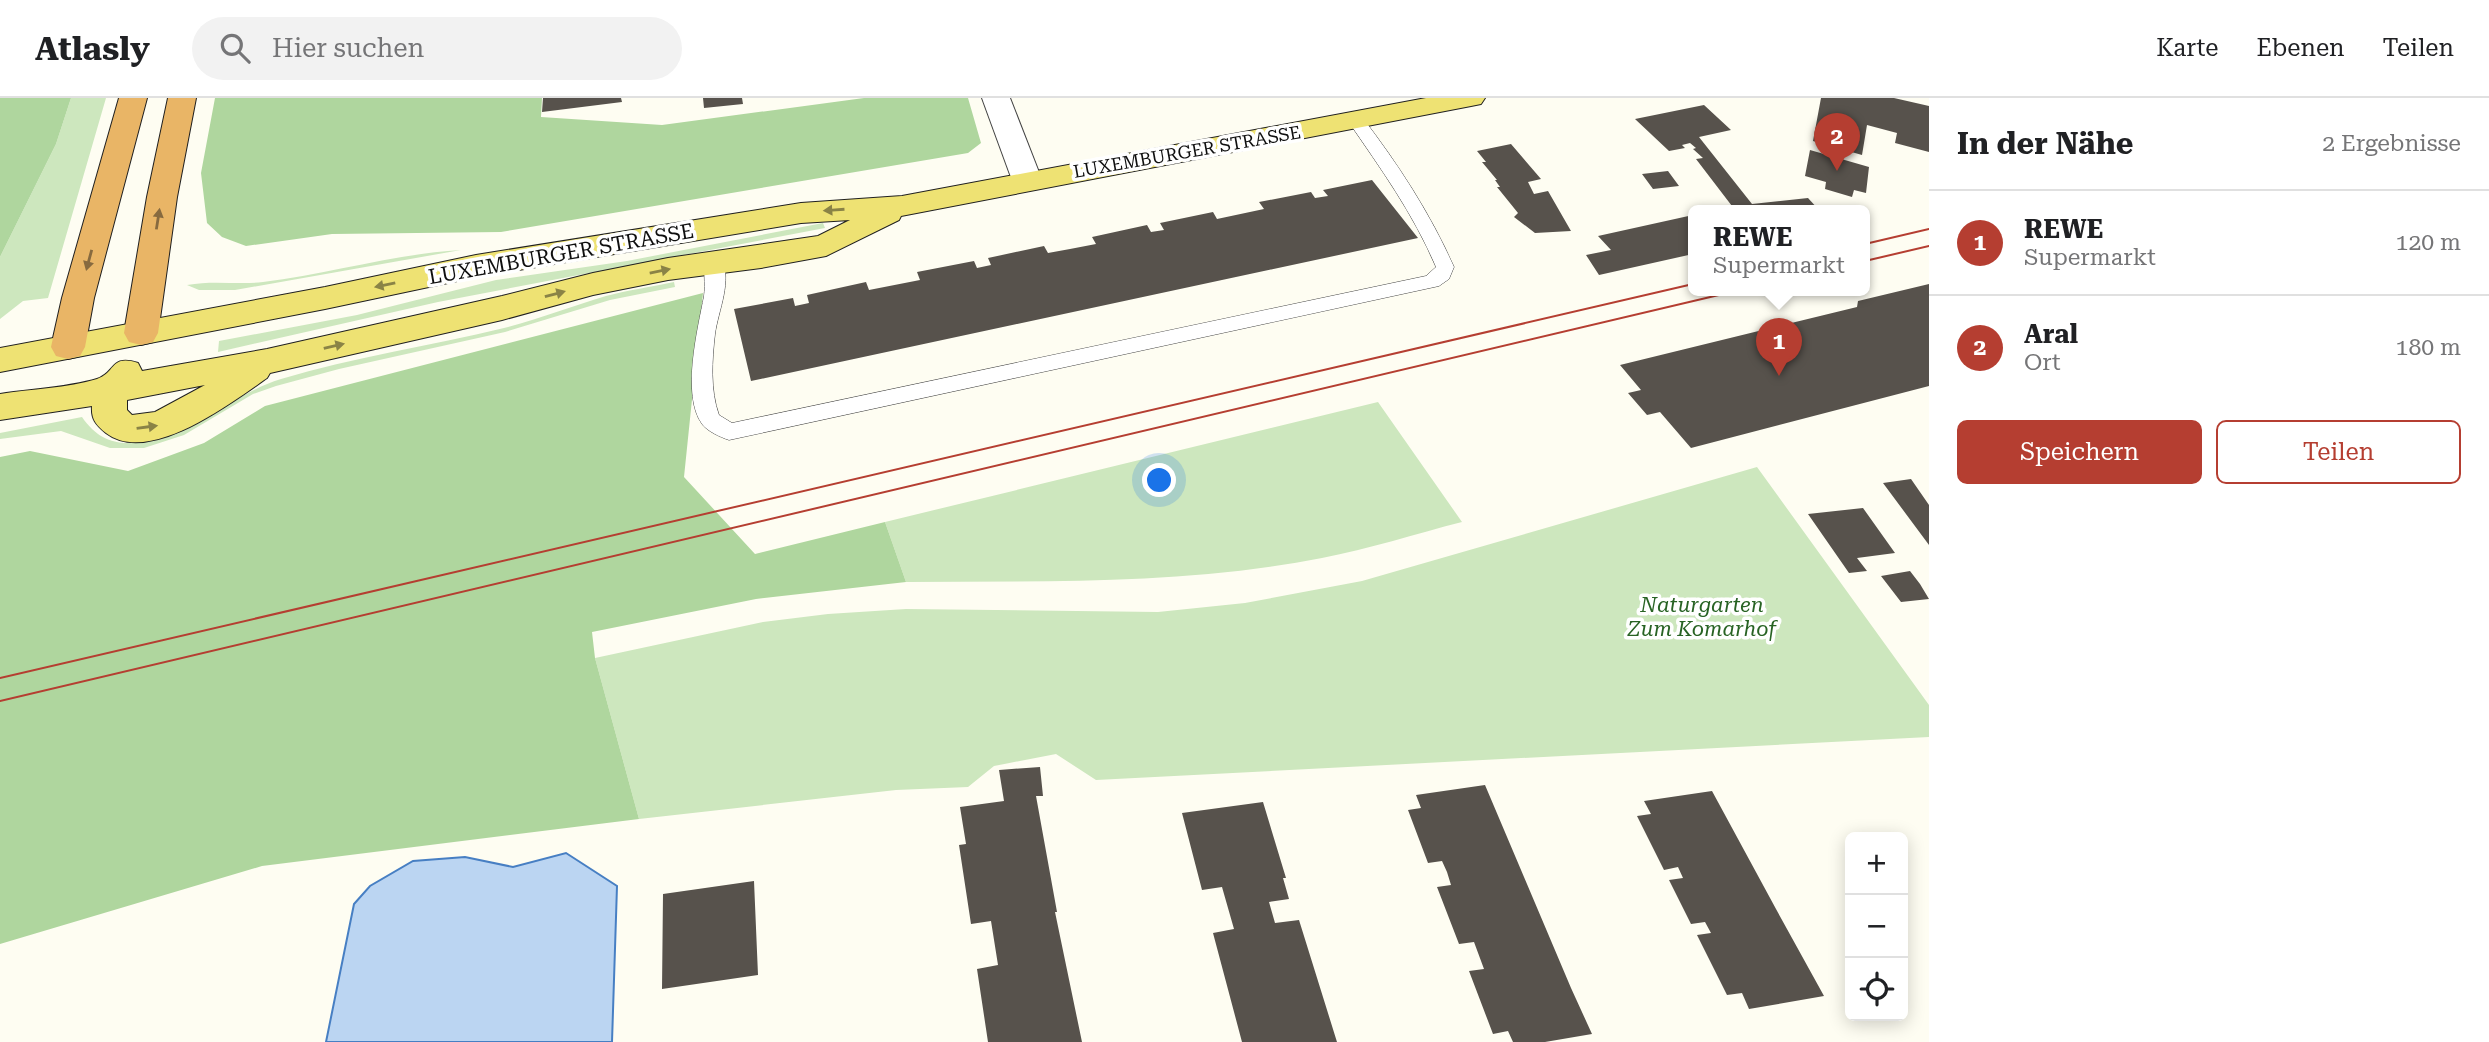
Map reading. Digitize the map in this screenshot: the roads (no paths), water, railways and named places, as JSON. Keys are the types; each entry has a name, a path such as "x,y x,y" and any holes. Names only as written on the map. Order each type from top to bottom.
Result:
{"highway":[{"path":"74,360 78,298 133,98"},
{"path":"141,333 162,197 182,98"}],"main road":[{"name":"LUXEMBURGER STRASSE","path":"141,333 476,266 802,213 902,206 1027,180 1471,98"},
{"name":"LUXEMBURGER STRASSE","path":"221,317 162,343 136,360 110,390 109,416 126,429 161,425 207,401 267,361 502,308 593,284 826,245 902,206"},
{"path":"0,360 74,360 115,355 141,333"},
{"path":"74,360 92,383 110,390"},
{"path":"0,405 74,360"},
{"path":"0,405 110,390"}],"street":[{"path":"996,98 1027,180"}],"lane":[{"path":"714,263 717,281 706,330 704,376 710,420 729,432 1432,281 1442,274 1445,267 1435,244 1396,174 1356,121"}],"water":[{"path":"566,853 617,886 612,1042 326,1042 354,904 370,886 413,861 465,857 513,867"}],"tram line":[{"path":"1870,243 1929,229"},
{"path":"1870,260 1929,246"},
{"path":"0,678 1688,285"},
{"path":"0,701 1715,296"}],"place":[{"name":"Aral","path":"1837,171"},
{"name":"REWE","path":"1779,376"}],"park label":[{"name":"Naturgarten Zum Komarhof","path":"1702,617"}]}
